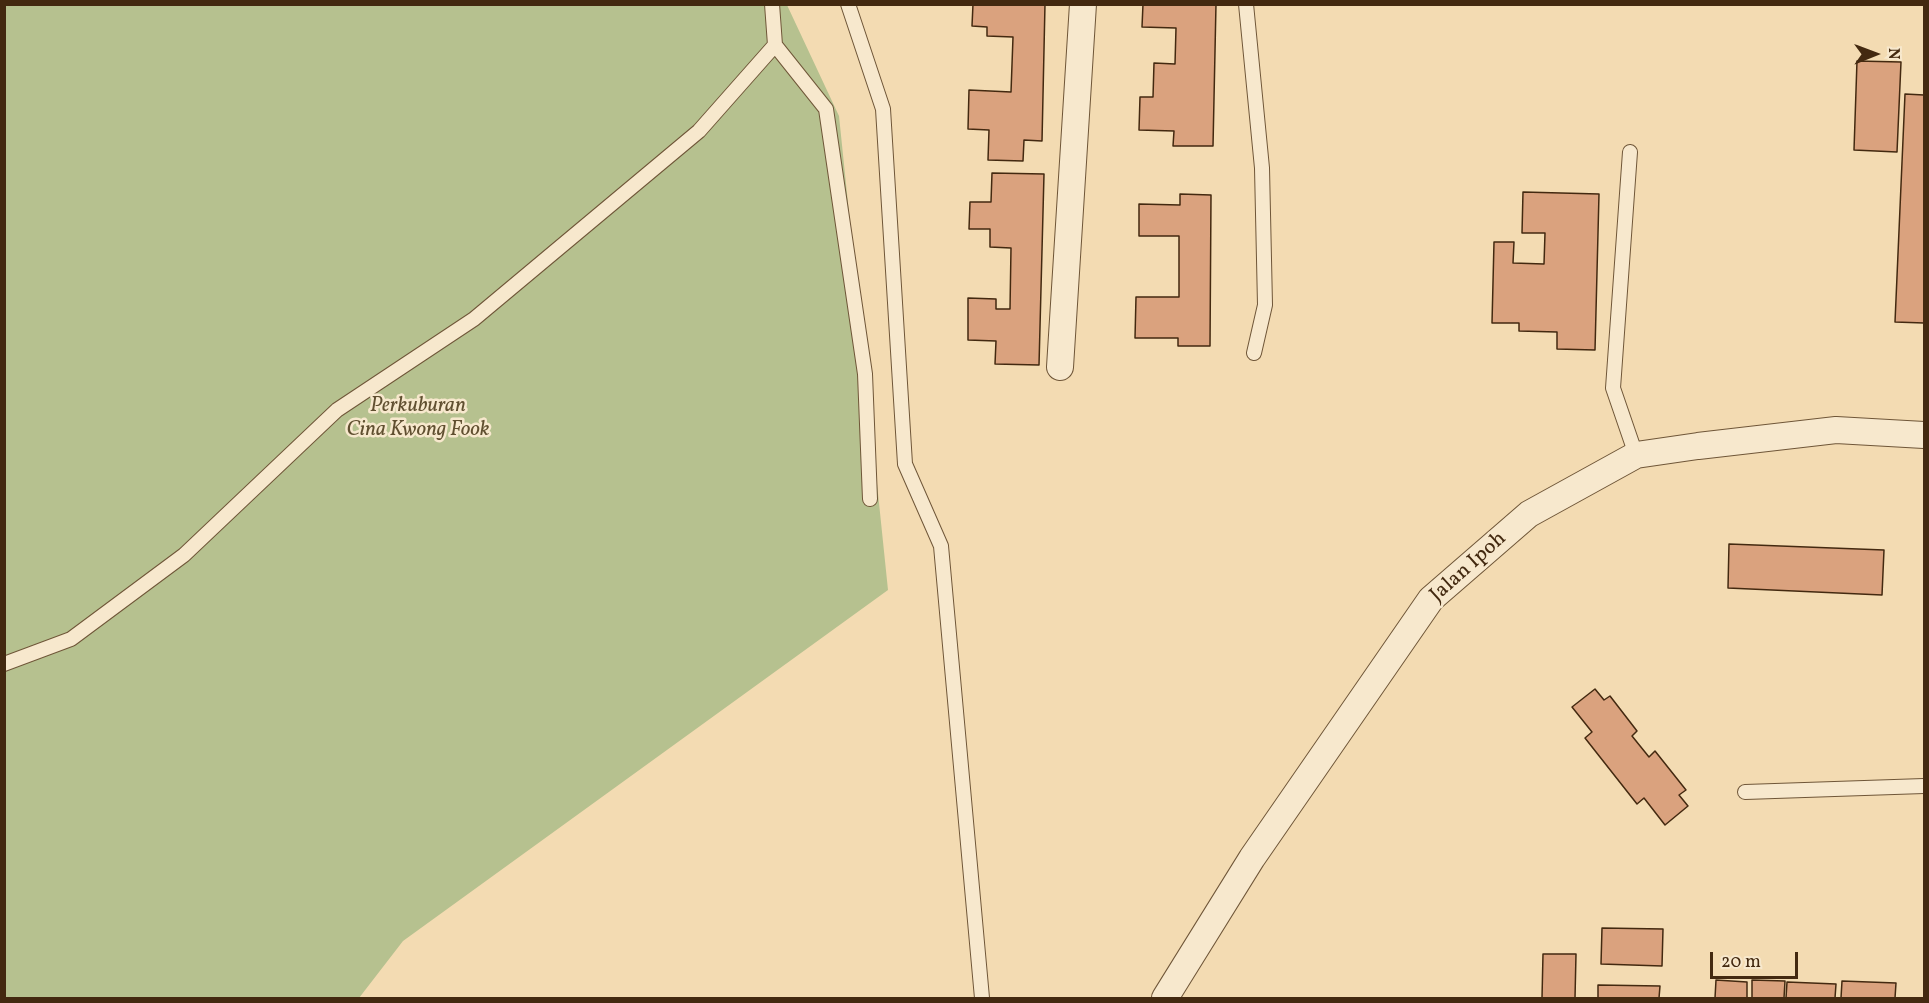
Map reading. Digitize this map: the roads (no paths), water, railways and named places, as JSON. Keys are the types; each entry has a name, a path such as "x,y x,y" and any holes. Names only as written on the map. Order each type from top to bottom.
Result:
{"street":[{"path":"1060,367 1083,4"},
{"name":"Jalan Ipoh","path":"1165,999 1251,858 1431,599 1529,514 1636,455 1836,430 1924,435"}],"lane":[{"path":"772,4 775,45 826,109 865,374 870,499"},
{"path":"848,4 883,109 905,464 941,546 982,999"},
{"path":"1246,4 1262,168 1265,271 1265,305 1254,353"},
{"path":"4,664 71,639 184,555 337,410 474,319 699,131 775,45"},
{"path":"1630,152 1613,388 1636,455"},
{"path":"1744,792 1924,786"}],"park label":[{"name":"Perkuburan Cina Kwong Fook","path":"418,419"}]}
